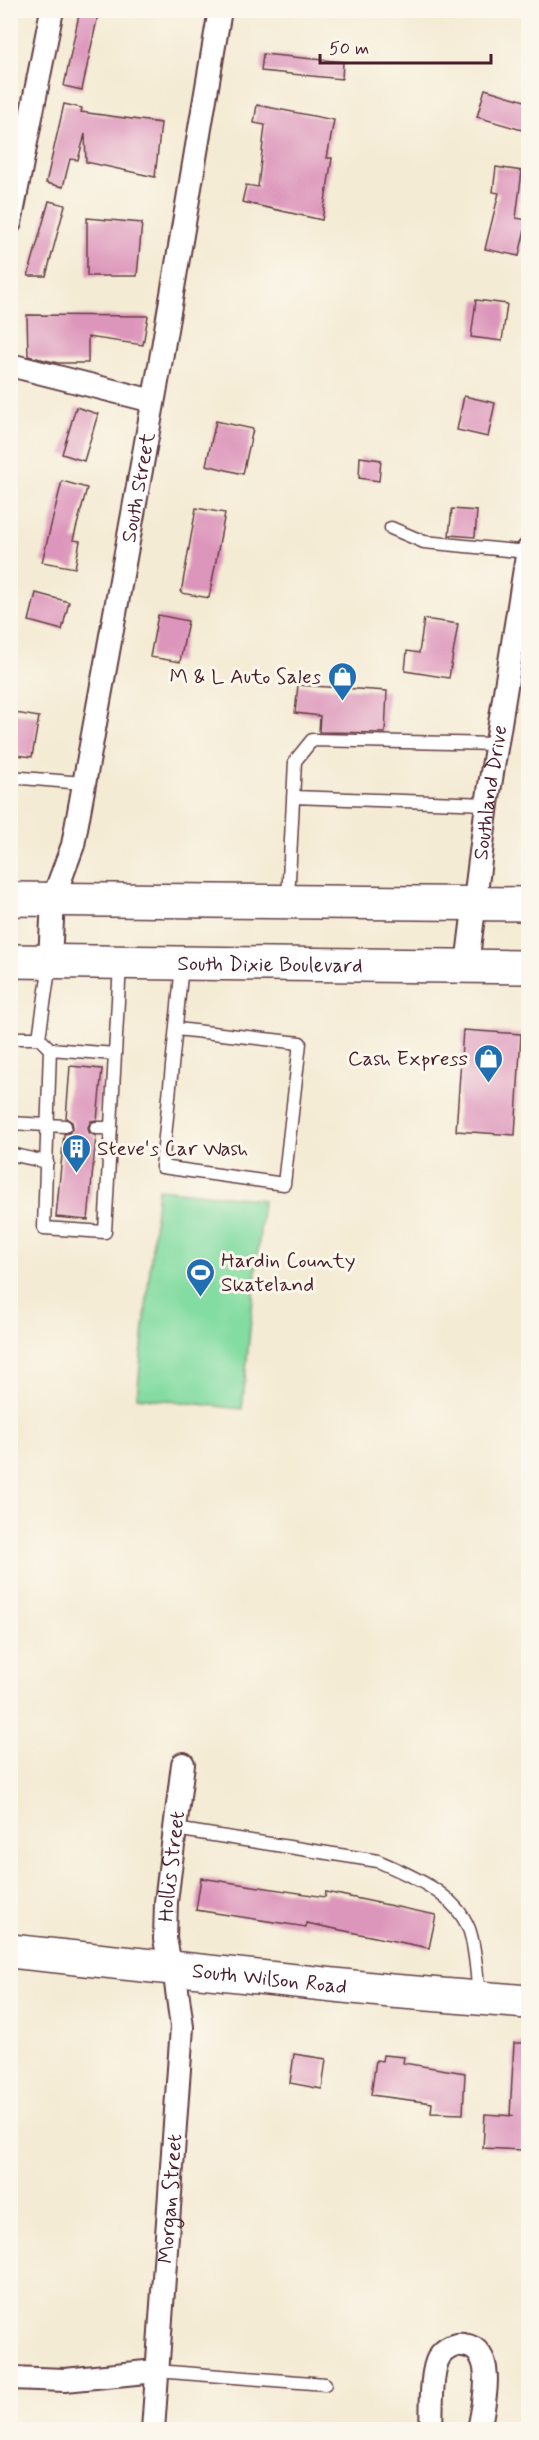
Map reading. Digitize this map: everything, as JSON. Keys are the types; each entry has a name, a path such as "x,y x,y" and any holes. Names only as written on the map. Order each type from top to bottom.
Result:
{"main road":[{"path":"10,899 528,904"},
{"name":"South Dixie Boulevard","path":"10,961 528,967"},
{"name":"South Wilson Road","path":"10,1951 479,1999 528,2002"}],"street":[{"path":"10,223 52,10"},
{"name":"South Street","path":"50,961 53,899 73,845 153,401 220,10"},
{"path":"10,365 153,401"},
{"name":"Southland Drive","path":"467,965 487,804 528,551"},
{"name":"Hollis Street","path":"174,1968 165,1939 166,1902 183,1764"},
{"name":"Morgan Street","path":"153,2430 182,2027 174,1968"},
{"path":"431,2430 435,2369 439,2357 447,2348 458,2344 469,2346 479,2354 485,2368 487,2384 479,2430"},
{"path":"10,2378 65,2380 156,2371"}],"lane":[{"path":"391,528 424,542 528,551"},
{"path":"288,901 295,761 312,740 497,744"},
{"path":"10,777 83,783"},
{"path":"293,797 487,804"},
{"path":"39,1038 50,961"},
{"path":"50,1049 44,1228 105,1232 120,963"},
{"path":"177,1029 300,1043 284,1184 162,1167 182,963"},
{"path":"10,1038 39,1038 50,1049 115,1054"},
{"path":"10,1123 65,1126"},
{"path":"96,1128 111,1128"},
{"path":"10,1154 46,1162"},
{"path":"175,1829 378,1861 403,1872 443,1896 458,1910 469,1929 479,1999"},
{"path":"156,2371 325,2384"}],"green space":[{"name":"Hardin County Skateland","path":"158,1189 263,1200 242,1409 137,1397"}],"building":[{"path":"80,10 99,10 82,90 64,86"},
{"path":"263,54 343,62 342,79 261,71"},
{"path":"485,89 528,102 522,130 477,117"},
{"path":"64,104 82,108 81,112 161,123 155,177 86,162 85,134 78,160 70,159 63,187 46,183"},
{"path":"257,105 334,120 327,158 332,158 322,220 242,202 246,185 258,187 265,125 254,123"},
{"path":"496,167 522,171 516,218 527,220 519,256 485,249 499,193 493,192"},
{"path":"49,201 65,205 46,276 28,276"},
{"path":"87,218 142,223 137,276 87,276"},
{"path":"476,300 507,304 502,341 471,337"},
{"path":"27,315 148,316 143,345 88,337 88,363 58,363 28,356"},
{"path":"464,396 495,403 488,437 457,430"},
{"path":"76,407 98,414 84,461 62,454"},
{"path":"216,421 253,429 243,474 206,465"},
{"path":"360,457 381,460 379,481 359,478"},
{"path":"62,481 87,488 73,540 80,541 75,568 42,562"},
{"path":"196,508 225,513 209,598 181,593"},
{"path":"452,509 477,511 475,537 449,535"},
{"path":"36,593 69,602 62,630 29,621"},
{"path":"158,615 188,621 180,662 150,657"},
{"path":"424,619 458,624 449,678 405,671 407,651 419,653"},
{"name":"M & L Auto Sales","path":"298,685 387,691 385,733 319,732 320,716 295,713"},
{"path":"10,712 39,717 32,757 10,754"},
{"name":"Cash Express","path":"463,1030 521,1034 515,1135 456,1131"},
{"name":"Steve's Car Wash","path":"70,1066 102,1069 97,1120 91,1121 88,1127 89,1133 96,1136 88,1220 56,1217 64,1134 69,1133 73,1127 72,1122 66,1118"},
{"path":"201,1878 325,1897 326,1892 436,1915 429,1948 306,1923 306,1927 196,1910"},
{"path":"514,2043 528,2043 528,2116 524,2116 522,2150 483,2148 485,2114 514,2116 510,2115"},
{"path":"294,2054 326,2059 322,2089 290,2083"},
{"path":"383,2055 404,2057 403,2063 465,2073 463,2114 431,2113 432,2103 371,2095 376,2060 382,2061"}],"place":[{"name":"M & L Auto Sales","path":"342,702"},
{"name":"Cash Express","path":"489,1084"},
{"name":"Steve's Car Wash","path":"76,1174"},
{"name":"Hardin County Skateland","path":"200,1298"}]}
